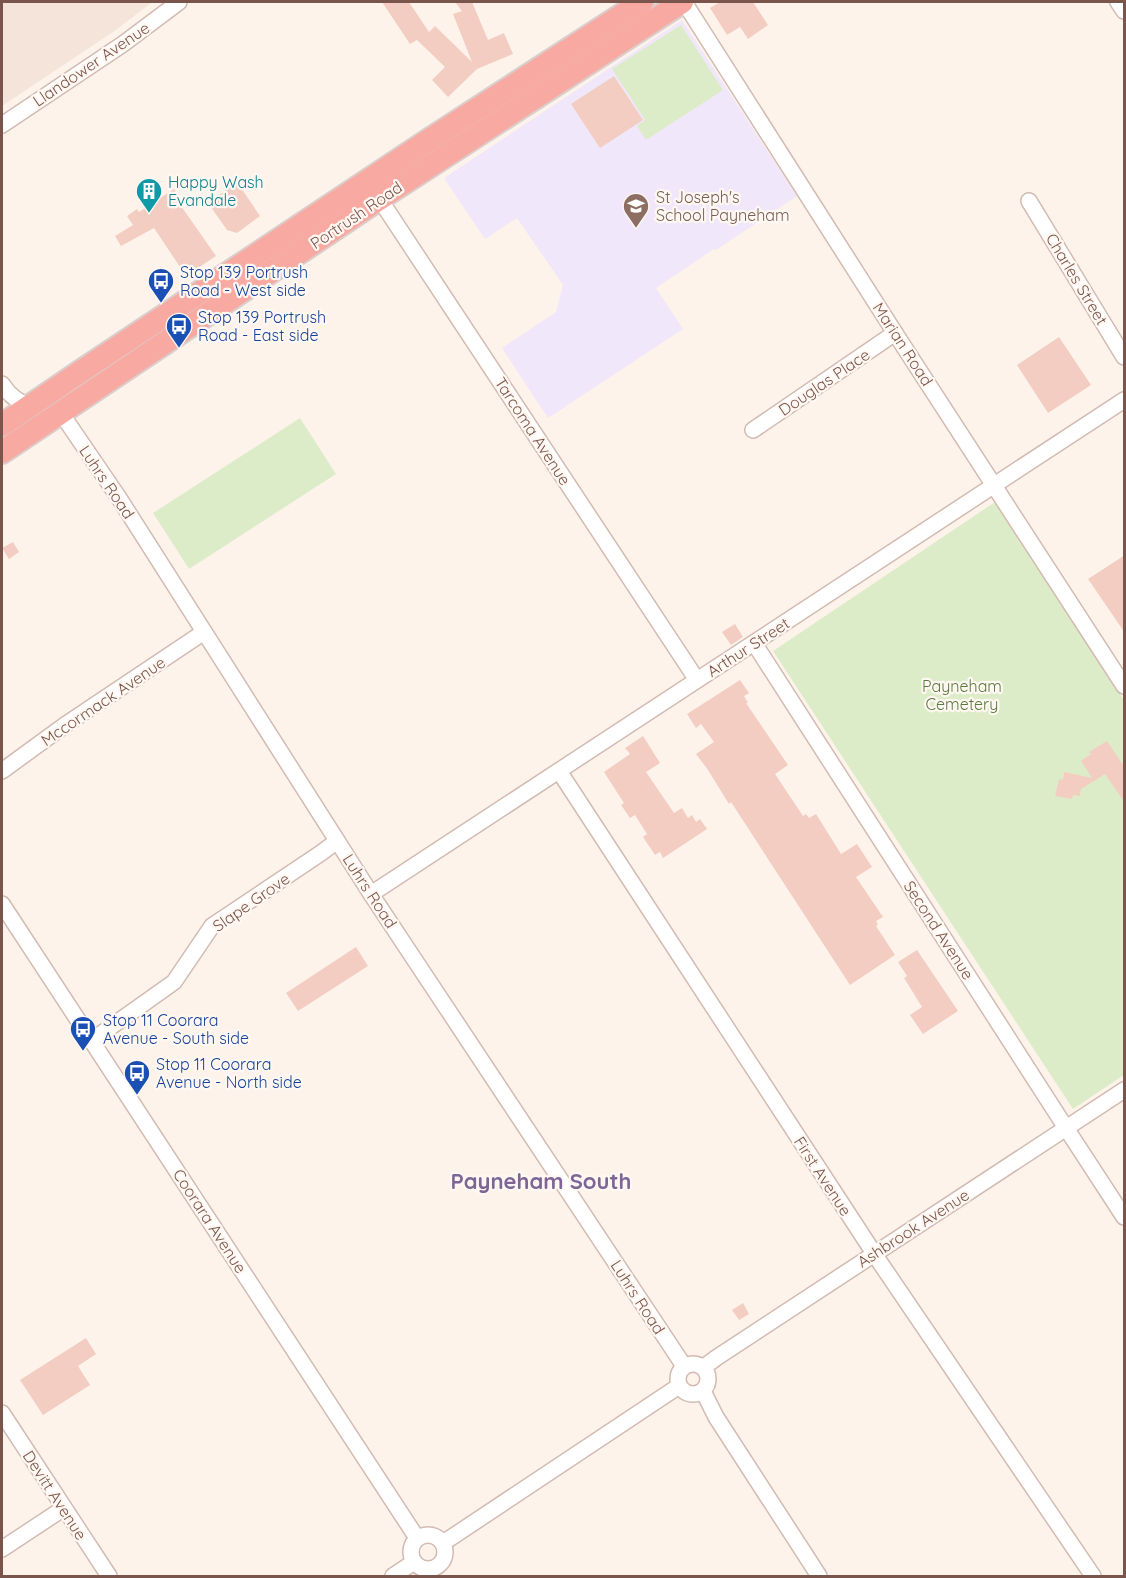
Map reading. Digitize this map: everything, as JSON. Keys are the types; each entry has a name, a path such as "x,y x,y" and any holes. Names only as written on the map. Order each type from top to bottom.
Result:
{"highway":[{"name":"Portrush Road","path":"14,417 83,369 683,2"},
{"name":"Portrush Road","path":"2,452 61,414 630,5"},
{"path":"14,417 38,413 61,414 67,397 83,369"}],"street":[{"name":"Llandower Avenue","path":"2,125 123,44 179,2"},
{"name":"Marian Road","path":"683,2 994,485 1118,663 1125,686"},
{"path":"1119,2 1125,11"},
{"name":"Tarcoma Avenue","path":"373,190 697,681"},
{"name":"Charles Street","path":"1029,201 1125,357"},
{"name":"Douglas Place","path":"753,430 895,333"},
{"path":"5,389 10,411 14,417"},
{"name":"Arthur Street","path":"371,894 1125,400"},
{"name":"Luhrs Road","path":"61,414 119,498 371,894 684,1366"},
{"name":"Mccormack Avenue","path":"2,771 204,632"},
{"name":"Second Avenue","path":"754,643 1125,1217"},
{"name":"First Avenue","path":"559,771 874,1253 1093,1576"},
{"name":"Slape Grove","path":"91,1041 174,982 212,926 337,840"},
{"name":"Coorara Avenue","path":"2,904 417,1538"},
{"name":"Ashbrook Avenue","path":"704,1367 1125,1090"},
{"path":"694,1363 704,1367 708,1383 703,1391 686,1393 679,1386 679,1371 684,1366 694,1363"},
{"path":"442,1543 679,1386"},
{"path":"703,1391 716,1417 819,1576"},
{"name":"Devitt Avenue","path":"2,1413 109,1576"},
{"path":"2,1549 64,1508"},
{"path":"422,1535 432,1535 442,1543 445,1552 439,1572 423,1568 414,1562 411,1547 417,1538 422,1535"},
{"path":"393,1576 414,1562"}],"shaded area":[{"path":"2,2 152,2 116,30 2,106"},
{"name":"St Joseph's School Payneham","path":"682,20 797,196 656,288 683,329 548,418 502,348 556,312 563,285 517,218 485,239 444,178"}],"green space":[{"path":"681,25 723,90 646,140 637,126 645,120 612,69"},
{"path":"300,418 336,474 189,569 153,513"},
{"name":"Payneham Cemetery","path":"995,502 1124,700 1124,1075 1073,1109 773,651"}],"building":[{"path":"382,2 409,2 429,32 435,26 472,62 453,14 462,11 455,2 472,2 488,40 504,33 513,54 477,69 448,97 432,80 445,67 417,40 410,44"},
{"path":"720,2 753,2 768,25 748,39 740,27 727,35 710,8"},
{"path":"614,76 643,120 600,148 571,104"},
{"path":"237,182 260,216 237,233 227,230 208,203"},
{"path":"174,189 184,204 181,206 216,256 186,276 154,228 121,246 115,236 133,225 127,216 137,209 139,212"},
{"path":"1059,337 1091,385 1048,413 1017,365"},
{"path":"13,542 19,552 9,559 2,548"},
{"path":"1125,555 1125,633 1088,579"},
{"path":"735,624 743,637 731,645 722,632"},
{"path":"740,680 749,693 744,696 748,703 746,703 788,765 775,774 803,816 806,814 809,818 816,814 841,854 857,844 872,867 856,877 883,917 876,921 878,925 876,926 895,955 850,985 731,802 729,804 696,754 714,742 701,724 696,728 687,714"},
{"path":"643,736 660,763 646,772 674,813 682,808 688,818 692,815 696,822 700,819 707,829 663,858 660,852 655,855 643,837 647,834 635,815 630,818 621,805 624,803 604,772 630,754 625,748"},
{"path":"1107,741 1125,768 1125,803 1105,774 1081,789 1080,796 1073,795 1072,799 1055,796 1059,779 1063,780 1064,772 1092,778 1081,761 1091,754 1089,752"},
{"path":"356,947 368,966 298,1011 286,993"},
{"path":"917,950 958,1011 923,1034 910,1015 922,1007 904,978 907,976 898,962"},
{"path":"743,1303 749,1314 739,1320 732,1310"},
{"path":"86,1338 96,1354 78,1366 90,1385 43,1415 20,1380"}],"place":[{"name":"Happy Wash Evandale","path":"149,214"},
{"name":"St Joseph's School Payneham","path":"636,229"},
{"name":"Stop 139 Portrush Road - West side","path":"161,304"},
{"name":"Stop 139 Portrush Road - East side","path":"179,349"},
{"name":"Stop 11 Coorara Avenue - South side","path":"83,1052"},
{"name":"Stop 11 Coorara Avenue - North side","path":"137,1096"}],"district":[{"name":"Payneham South","path":"541,1181"}]}
